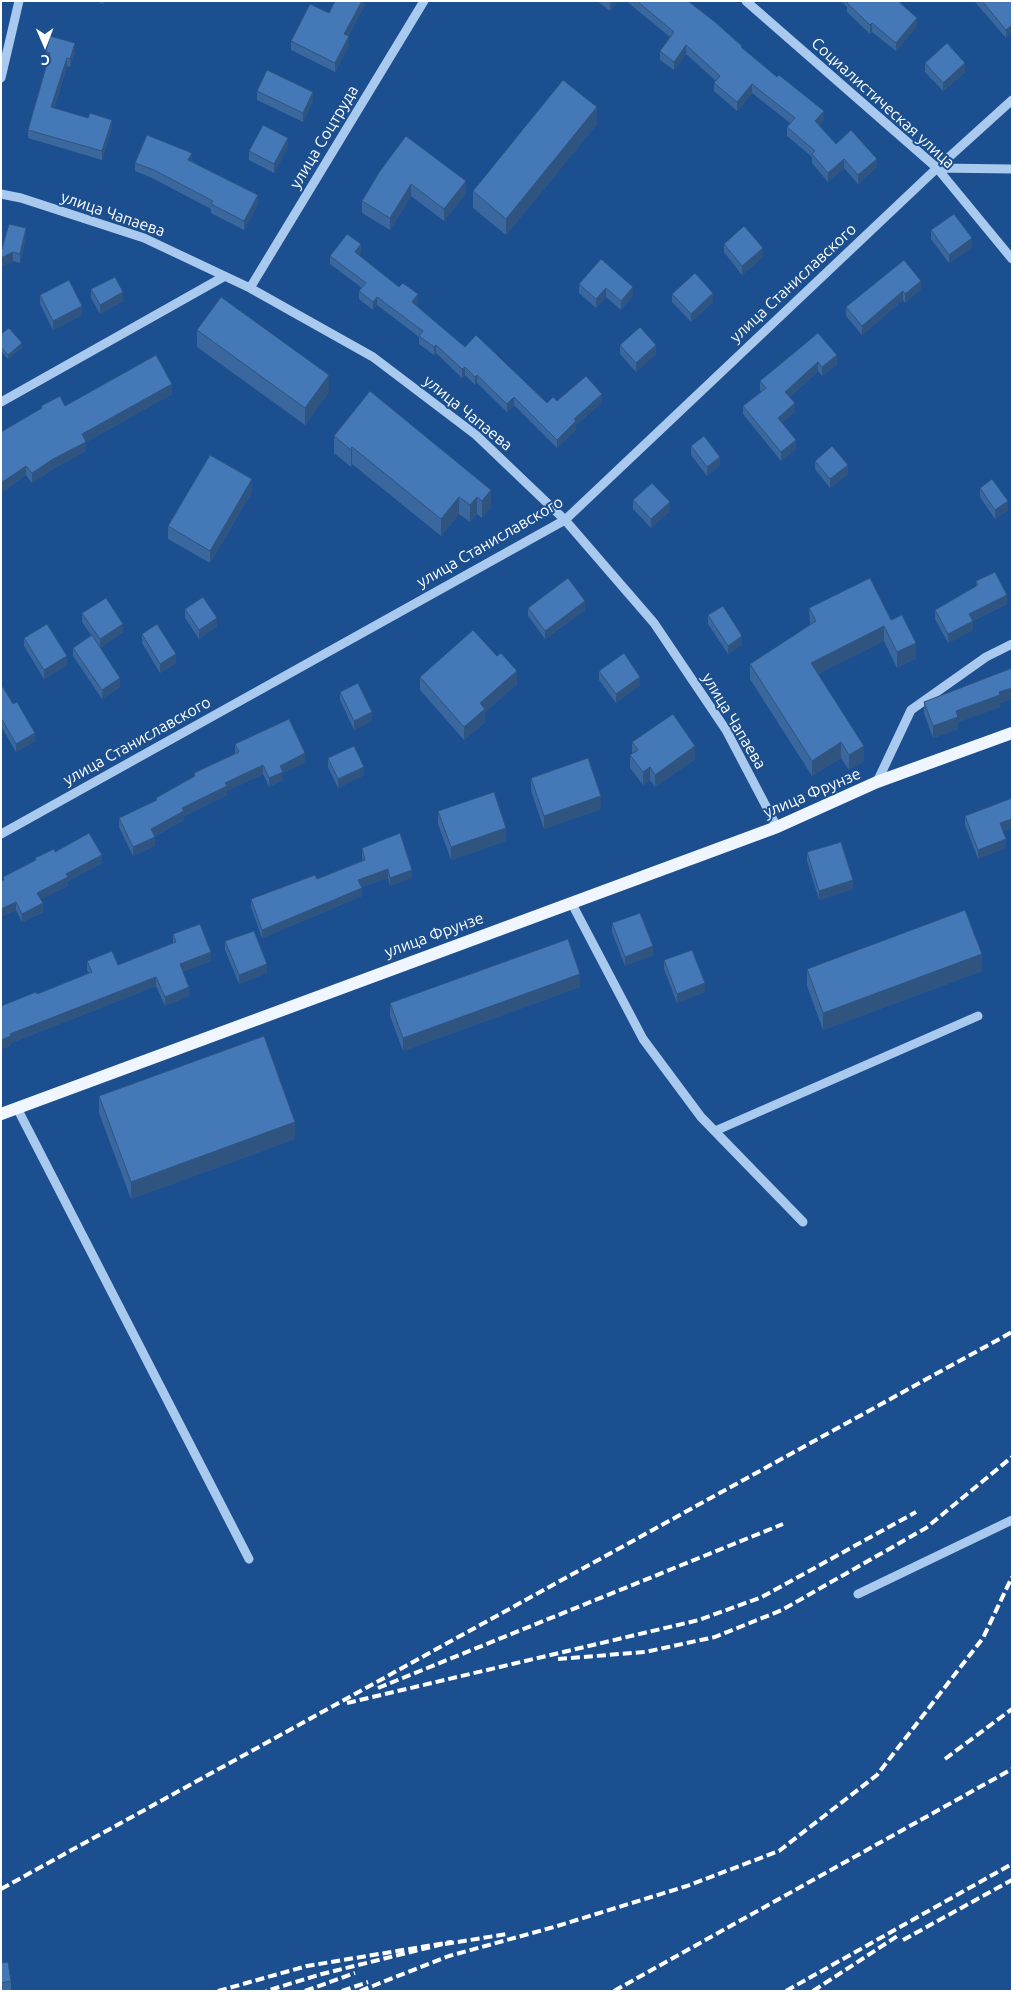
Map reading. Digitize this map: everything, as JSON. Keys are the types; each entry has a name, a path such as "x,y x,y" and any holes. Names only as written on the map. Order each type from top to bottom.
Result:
{"main road":[{"name":"улица Фрунзе","path":"1,1114 777,826 877,782 1012,734"}],"street":[{"path":"1,78 19,1"},
{"name":"улица Соцтруда","path":"250,288 424,1"},
{"name":"Социалистическая улица","path":"746,1 937,168 1012,259"},
{"name":"улица Станиславского","path":"1,834 565,520 937,168 1012,100"},
{"path":"937,168 1012,169"},
{"name":"улица Чапаева","path":"1,194 21,198 144,238 250,288 373,357 476,435 565,520 654,622 726,730 777,826"},
{"path":"1,402 225,276"},
{"name":"улица Фрунзе","path":"877,782 911,710 986,657 1012,644"},
{"path":"571,902 643,1039 701,1117 803,1222"},
{"path":"715,1131 978,1016"},
{"path":"16,1108 250,1559"},
{"path":"858,1594 1012,1520"}],"building":[{"path":"335,1 362,1 344,34 349,36 335,63 291,41 310,4 329,13"},
{"path":"637,1 688,1 715,22 777,77 779,75 824,111 815,121 836,144 851,130 877,159 858,175 844,159 828,173 812,154 815,151 787,127 795,118 752,84 737,102 714,83 720,76 686,45 674,62 660,51 674,32"},
{"path":"849,1 898,1 917,18 896,43 872,23 870,25 847,3"},
{"path":"982,1 1012,1 1012,25 1006,30"},
{"path":"50,36 75,43 70,59 67,58 51,107 88,118 90,113 112,120 102,151 28,130 50,53 46,52"},
{"path":"947,43 965,63 943,83 925,63"},
{"path":"267,70 313,92 303,113 257,91"},
{"path":"563,80 597,107 506,219 473,191"},
{"path":"263,125 288,138 274,164 249,151"},
{"path":"147,135 192,153 188,160 258,195 244,221 211,204 213,201 154,170 135,163"},
{"path":"406,136 466,181 444,209 411,184 390,218 362,201 380,171"},
{"path":"954,214 972,238 949,255 931,230"},
{"path":"9,224 26,228 20,254 13,252 1,258 1,252"},
{"path":"744,226 763,248 742,266 724,244"},
{"path":"347,234 361,244 355,252 399,287 403,283 418,294 412,302 465,347 476,335 547,403 553,397 557,401 586,376 602,394 574,419 576,421 557,440 514,397 507,404 477,375 475,377 465,367 462,369 436,345 434,347 419,336 423,331 377,297 373,302 359,291 366,283 330,256"},
{"path":"601,259 633,287 621,301 606,288 596,299 579,284"},
{"path":"904,260 921,281 905,294 903,291 862,326 846,307"},
{"path":"695,273 713,293 691,314 672,294"},
{"path":"115,277 123,292 100,305 91,289"},
{"path":"69,280 82,306 53,321 40,295"},
{"path":"221,297 329,375 305,408 197,330"},
{"path":"640,327 656,345 636,363 620,345"},
{"path":"9,328 22,343 8,355 1,347 1,334"},
{"path":"818,333 837,355 822,367 818,362 785,392 795,403 778,418 796,440 781,452 743,406 766,388 760,381"},
{"path":"156,355 172,384 82,434 86,442 53,459 32,473 26,466 1,483 1,432 60,396 65,406"},
{"path":"370,391 491,490 482,501 477,497 470,505 459,497 441,519 352,447 351,450 334,436"},
{"path":"704,436 720,457 707,467 691,446"},
{"path":"832,446 848,465 830,479 815,461"},
{"path":"210,455 252,479 210,551 168,526"},
{"path":"992,479 1008,501 995,510 980,488"},
{"path":"652,483 670,502 651,519 633,500"},
{"path":"995,572 1007,595 969,614 973,621 948,634 935,610 978,585 976,581"},
{"path":"568,578 585,601 545,631 528,608"},
{"path":"870,578 891,620 902,615 916,643 897,652 884,626 811,663 864,746 849,755 841,742 812,761 750,664 816,621 809,608"},
{"path":"203,597 217,618 199,630 185,609"},
{"path":"106,598 123,624 100,639 82,613"},
{"path":"723,606 742,636 728,646 708,615"},
{"path":"47,624 67,656 44,670 24,638"},
{"path":"157,624 176,654 160,664 142,634"},
{"path":"473,630 497,656 501,653 517,671 480,703 485,709 464,727 420,677"},
{"path":"92,635 120,678 102,690 73,648"},
{"path":"624,653 640,677 616,694 599,671"},
{"path":"1012,668 1012,688 999,692 1000,695 956,711 958,717 933,726 924,702"},
{"path":"358,683 372,712 354,721 340,692"},
{"path":"1,684 13,704 17,702 35,733 16,744 1,718"},
{"path":"673,714 695,746 655,775 650,767 643,772 630,755 638,750 632,742"},
{"path":"289,719 305,753 280,766 283,772 269,778 263,765 225,783 227,786 182,808 184,811 151,829 155,837 133,847 119,818 157,800 156,798 195,776 194,773 239,752 235,744"},
{"path":"354,746 364,767 338,779 328,758"},
{"path":"588,758 601,796 544,816 531,778"},
{"path":"494,792 506,828 451,847 438,811"},
{"path":"1012,798 1012,819 1000,823 1006,839 978,850 965,816"},
{"path":"89,833 102,855 66,874 68,877 37,893 43,903 22,914 16,902 1,909 1,881 4,880 3,877 36,860 35,858 54,849 55,852"},
{"path":"400,833 412,870 390,878 388,869 358,880 362,888 262,930 251,899 315,875 317,879 365,860 362,848"},
{"path":"841,842 853,880 819,891 807,852"},
{"path":"965,910 982,954 823,1013 807,969"},
{"path":"640,913 653,946 625,957 612,923"},
{"path":"200,924 211,952 180,964 189,987 165,997 156,977 10,1034 11,1036 1,1040 1,1006 92,972 87,961 112,951 118,965 176,942 173,934"},
{"path":"254,931 267,964 239,975 225,941"},
{"path":"568,939 580,974 403,1038 390,1003"},
{"path":"692,950 705,983 677,994 664,960"},
{"path":"264,1036 295,1122 131,1182 99,1096"},
{"path":"8,1962 11,1981 1,1983 1,1963"}],"railway":[{"path":"1,1889 1012,1332"},
{"path":"558,1659 645,1652 715,1637 782,1610 926,1528 1012,1457"},
{"path":"347,1703 699,1620 762,1597 916,1512"},
{"path":"378,1688 783,1524"},
{"path":"360,1991 449,1956 554,1927 687,1886 779,1851 877,1775 983,1638 1012,1577"},
{"path":"945,1759 1012,1709"},
{"path":"614,1991 1012,1769"},
{"path":"786,1991 1012,1864"},
{"path":"903,1940 1012,1880"},
{"path":"445,1944 507,1934"},
{"path":"813,1991 899,1935"},
{"path":"218,1991 307,1966 451,1942 322,1974 266,1991"},
{"path":"305,1991 355,1973"},
{"path":"342,1991 368,1982"}]}
